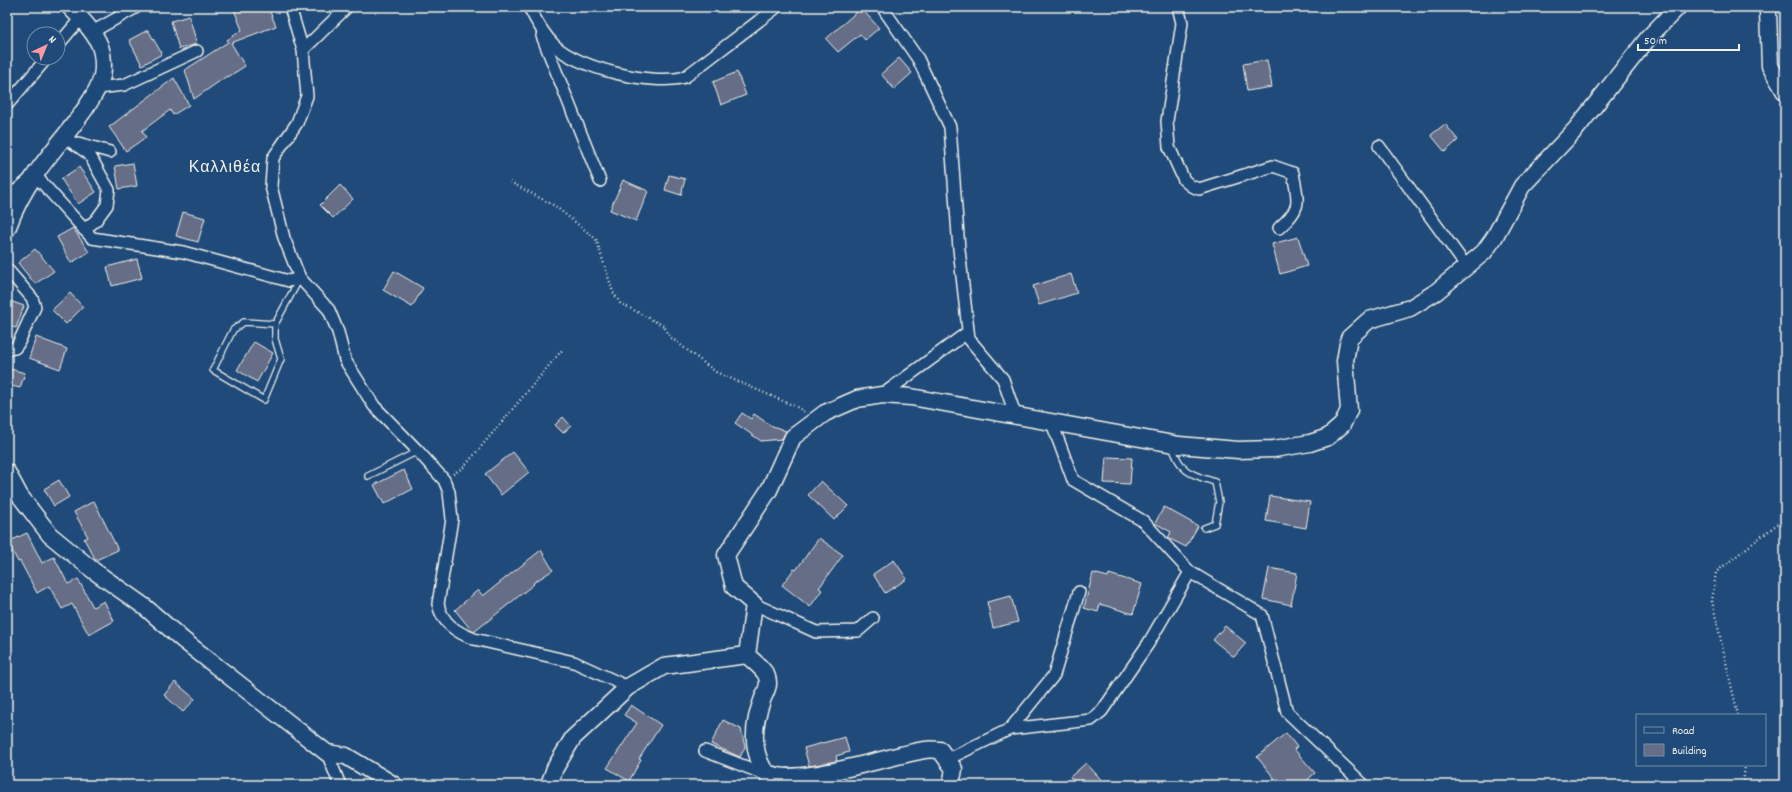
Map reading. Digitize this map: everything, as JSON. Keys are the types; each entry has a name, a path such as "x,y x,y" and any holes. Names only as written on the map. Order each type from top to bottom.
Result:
{"street":[{"path":"92,32 137,7"},
{"path":"290,7 303,50 307,96 297,123 273,158 271,186 284,238 300,278 329,310 338,332 344,360 374,406 444,480 449,492 452,519 438,604 440,616 461,634 474,639 574,662 628,686"},
{"path":"303,50 347,7"},
{"path":"529,7 600,181"},
{"path":"538,26 555,46 577,60 614,73 672,81 686,77 777,7"},
{"path":"882,7 918,59 950,127 969,340 1003,380 1016,417"},
{"path":"1178,7 1182,23 1167,121 1169,147 1184,180 1191,186 1198,188 1273,166 1292,173 1298,201 1293,216 1279,228"},
{"path":"873,618 858,631 816,632 754,604 734,587 726,555 769,490 793,437 813,420 857,399 882,395 912,396 1016,417 1172,444 1238,450 1274,449 1310,443 1328,437 1342,425 1349,410 1345,361 1350,338 1369,320 1410,308 1436,292 1484,252 1494,238 1522,186 1576,129 1649,37 1678,7"},
{"path":"1766,7 1768,12 1770,66 1785,92"},
{"path":"7,198 34,175 68,139 98,88 102,76 103,63 100,47 92,32 75,13 66,30"},
{"path":"98,88 124,85 197,51"},
{"path":"7,105 40,66"},
{"path":"68,139 110,152"},
{"path":"68,139 89,154 109,190 107,205 96,220 84,230"},
{"path":"1379,146 1466,266"},
{"path":"34,175 92,238 183,252 289,281 300,278"},
{"path":"7,229 15,207 34,175"},
{"path":"7,269 32,298 35,307 18,344 14,348 7,349"},
{"path":"882,395 968,332"},
{"path":"1052,423 1073,480 1143,522 1190,572 1262,615 1287,712 1364,785"},
{"path":"7,472 20,496 50,535 94,571 145,607 183,640 327,753 346,756 394,785"},
{"path":"948,759 1010,729 1090,720 1102,711 1148,644 1190,572"},
{"path":"1010,729 1054,675 1079,592"},
{"path":"747,655 754,604"},
{"path":"549,785 555,768 573,738 628,686 664,666 747,655"},
{"path":"747,655 767,676 768,686 755,721 755,738 758,760 767,780"},
{"path":"705,751 767,780 786,783 799,783 854,771 925,750 940,750 954,769 951,785"},
{"path":"327,753 340,785"}],"lane":[{"path":"275,324 244,322 233,330 213,370 264,400 281,359 275,340 275,324 300,278"},
{"path":"1172,444 1178,463 1193,475 1215,482 1219,502 1215,524 1204,528"},
{"path":"368,476 418,451"}],"path":[{"path":"510,182 555,206 596,239 613,292 620,303 664,326 670,337 716,372 799,408 813,420"},
{"path":"444,480 464,467 563,349"},
{"path":"1738,714 1712,601 1716,572 1785,518"},
{"path":"1743,785 1745,766"}],"building":[{"path":"233,7 268,7 276,26 231,43 245,66 228,77 227,76 194,99 185,70 228,42 227,40 242,30"},
{"path":"861,8 879,28 865,40 860,34 838,52 826,39"},
{"path":"189,16 197,44 179,49 171,21"},
{"path":"148,30 162,54 142,65 129,40"},
{"path":"899,58 912,73 894,89 881,74"},
{"path":"1267,60 1272,87 1247,91 1243,64"},
{"path":"737,72 746,95 721,105 713,82"},
{"path":"174,78 189,105 173,115 170,110 142,131 146,137 126,151 109,127"},
{"path":"1445,124 1458,140 1445,152 1431,135"},
{"path":"133,163 137,186 119,189 115,166"},
{"path":"79,167 96,192 78,204 61,179"},
{"path":"669,175 685,179 681,195 665,190"},
{"path":"623,180 648,191 636,221 610,210"},
{"path":"340,185 353,199 333,218 320,205"},
{"path":"183,212 205,218 198,242 176,236"},
{"path":"73,228 89,252 71,263 57,237"},
{"path":"1298,237 1307,266 1280,274 1272,244"},
{"path":"35,249 54,271 35,284 18,263"},
{"path":"137,259 142,278 112,286 107,267"},
{"path":"394,271 423,288 412,307 383,290"},
{"path":"1071,274 1077,293 1039,305 1033,286"},
{"path":"70,293 83,307 66,324 52,310"},
{"path":"7,300 24,306 16,328 7,325"},
{"path":"36,337 67,349 60,369 29,358"},
{"path":"254,342 273,353 257,382 237,370"},
{"path":"7,368 25,373 20,388 7,385"},
{"path":"742,413 751,419 754,414 770,425 786,431 782,439 761,441 735,423"},
{"path":"563,417 571,426 563,433 555,425"},
{"path":"513,452 529,472 501,495 485,474"},
{"path":"1106,457 1132,458 1130,484 1104,483"},
{"path":"404,470 413,489 384,504 374,485"},
{"path":"59,480 69,497 54,506 44,489"},
{"path":"821,481 848,506 834,520 808,495"},
{"path":"1270,496 1310,502 1306,528 1266,521"},
{"path":"94,501 118,550 96,560 84,539 88,537 74,512"},
{"path":"1164,507 1198,526 1186,547 1168,538 1171,532 1155,523"},
{"path":"27,533 42,563 54,557 68,584 78,579 93,607 104,601 114,621 89,635 72,604 62,609 49,586 37,593 8,542"},
{"path":"819,538 843,555 819,588 822,590 810,607 782,585 794,569 796,570"},
{"path":"541,550 553,570 533,583 534,584 474,632 472,631 455,610 478,590 483,596"},
{"path":"894,560 907,579 885,593 873,574"},
{"path":"1269,568 1297,573 1291,605 1263,599"},
{"path":"1093,573 1108,577 1109,574 1142,584 1133,614 1100,604 1098,612 1084,608"},
{"path":"1011,596 1018,622 993,628 987,602"},
{"path":"1225,626 1246,643 1234,657 1213,640"},
{"path":"175,682 195,699 183,712 164,695"},
{"path":"631,705 661,725 639,759 641,760 629,781 607,768 637,723 624,715"},
{"path":"723,720 741,729 745,747 740,757 711,744"},
{"path":"1286,733 1297,747 1294,749 1315,773 1302,785 1269,785 1275,779 1257,757"},
{"path":"845,737 849,752 836,756 837,761 809,766 804,748"},
{"path":"1086,763 1106,785 1077,785 1070,777"}],"district":[{"name":"Καλλιθέα","path":"225,168"}]}
